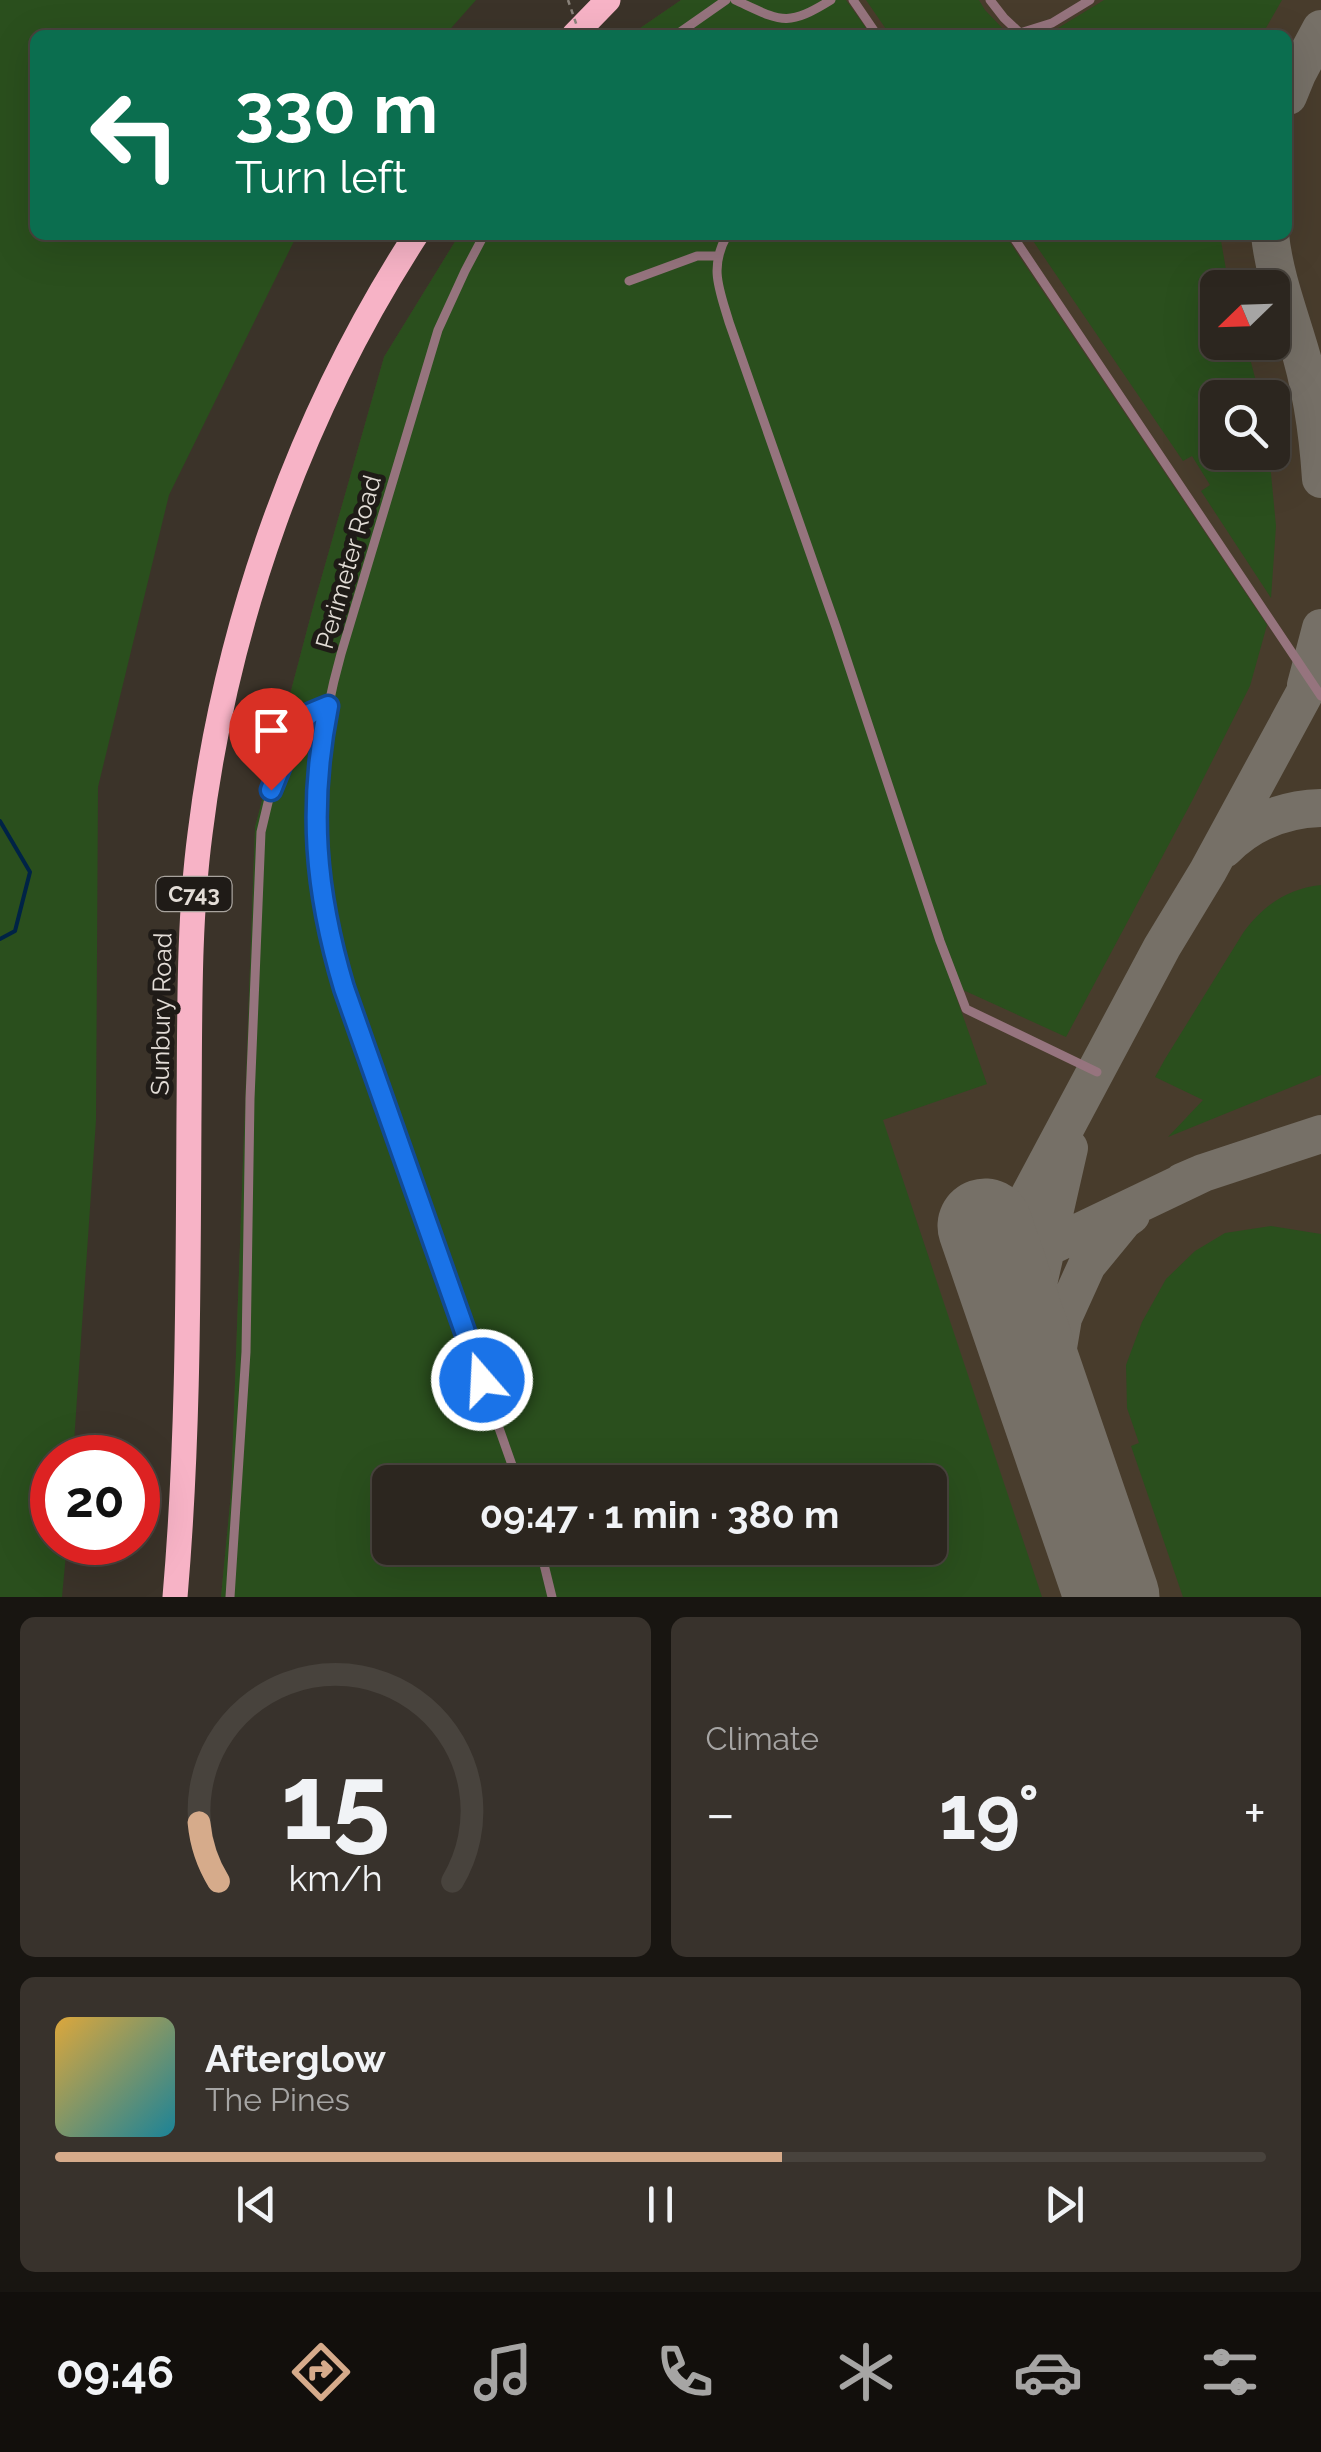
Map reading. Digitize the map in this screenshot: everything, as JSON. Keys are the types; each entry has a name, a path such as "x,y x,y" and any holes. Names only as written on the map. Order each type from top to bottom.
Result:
{"main road":[{"path":"561,30 589,0"},
{"path":"581,30 608,0"},
{"name":"Sunbury Road","path":"160,1597 173,1452 180,920 196,768 234,600 258,528 288,451 341,336 397,240"},
{"name":"Sunbury Road","path":"176,1597 184,1458 194,885 212,759 228,672 281,506 341,363 413,240"}],"lane":[{"path":"683,30 726,0"},
{"path":"735,0 786,19 804,16 831,0"},
{"path":"854,0 874,30"},
{"path":"990,0 1018,30"},
{"path":"1033,30 1090,0"},
{"name":"Perimeter Road","path":"481,240 438,330 341,654 328,706 316,819 319,877 331,945 344,988 512,1465"},
{"path":"725,240 716,277 729,322 966,1009 1097,1072"},
{"path":"1015,240 1321,696"},
{"path":"630,281 698,256 718,256"},
{"path":"230,1597 246,1352 250,1098 261,832 271,790 298,723 328,706"},
{"path":"544,1565 552,1597"}],"path":[{"path":"568,0 576,30"}],"shaded area":[{"path":"681,0 1321,0 1321,1597 221,1597 231,1493 255,827 384,357 456,240 1292,240 1292,30 637,30"}],"green space":[{"path":"0,0 476,0 449,30 30,30 30,240 295,240 169,495 98,787 96,1120 75,1435 30,1435 30,1565 65,1565 62,1597 0,1597"},
{"path":"681,0 846,0 867,30 637,30"},
{"path":"866,0 979,0 1004,30 887,30"},
{"path":"1104,0 1282,0 1265,30 1058,28"},
{"path":"456,240 1008,240 1267,625 1250,686 1066,1037 952,985 987,1084 883,1120 1042,1597 221,1597 231,1493 255,827 384,357"},
{"path":"1032,240 1221,240 1226,270 1200,270 1200,360 1250,360 1256,380 1200,380 1200,469 1192,456 1183,461"},
{"path":"1201,470 1271,470 1276,526 1271,598 1201,491 1210,485"},
{"path":"1321,885 1321,1075 1168,1137 1203,1100 1155,1077 1165,1059 1251,923 1286,895"},
{"path":"1271,1226 1321,1234 1321,1597 1183,1597 1131,1446 1139,1443 1127,1408 1126,1365 1142,1322 1166,1279 1195,1251 1225,1233"}],"waterway":[{"path":"0,821 30,872 15,931 0,939"}],"taxiway":[{"path":"1292,86 1321,29"},
{"path":"1271,240 1310,392 1321,479"},
{"path":"1306,685 1321,628"},
{"path":"1203,1173 1000,1270 1004,1243 1162,947 1208,871 1321,663"},
{"path":"1224,849 1245,831 1268,819 1321,808"},
{"path":"1182,1182 1321,1134"},
{"path":"1036,1374 1033,1306 1069,1148"},
{"path":"1058,1438 1053,1377 1063,1318 1087,1265 1131,1215"}],"runway":[{"path":"985,1226 1112,1597"}],"route":[{"path":"271,790 298,723 328,706 316,819 323,906 331,945 482,1380"}]}
